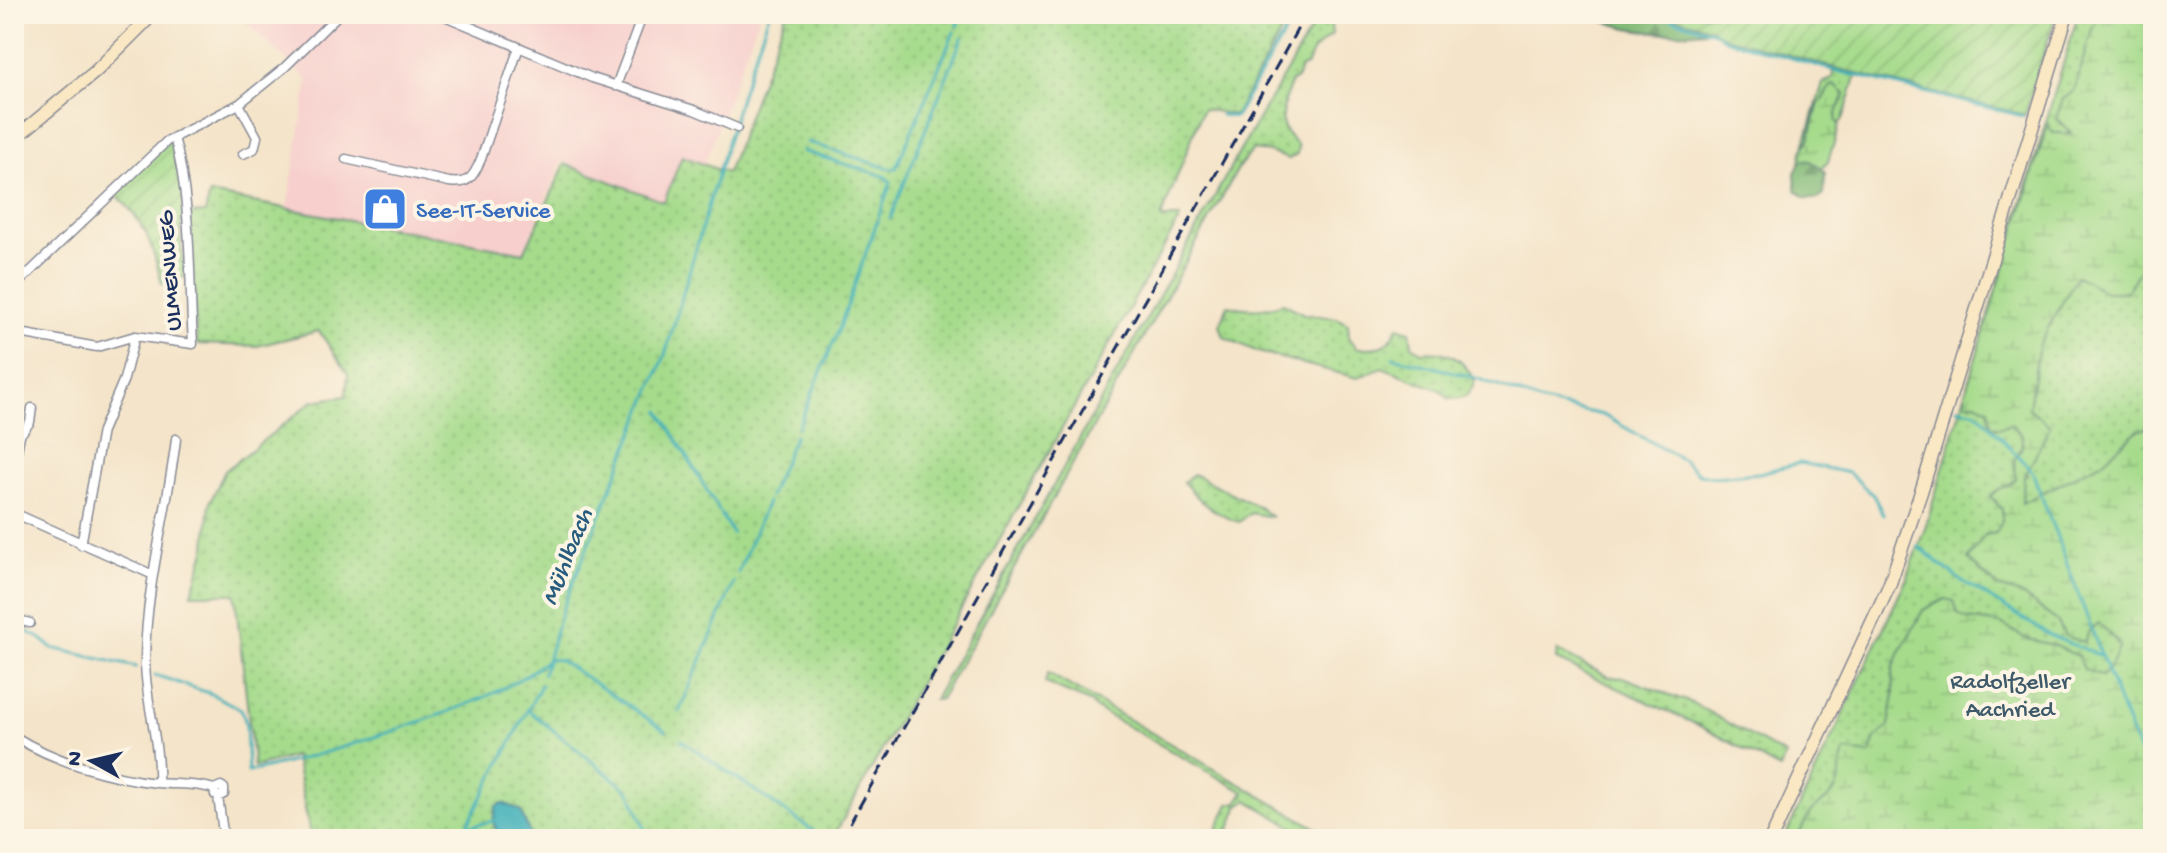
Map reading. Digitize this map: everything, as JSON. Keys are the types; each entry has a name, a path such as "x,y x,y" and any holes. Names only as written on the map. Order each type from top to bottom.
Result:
{"main road":[{"path":"14,139 95,72 153,14"},
{"path":"1771,839 1889,586 1921,492 2067,14"}],"street":[{"path":"14,287 174,137 239,104 295,59 339,14"},
{"path":"440,14 616,86 694,110 733,126"},
{"path":"616,86 643,14"},
{"path":"346,159 459,184 469,181 481,159 519,47"},
{"path":"239,104 257,137 254,149 243,154"},
{"name":"ULMENWEG","path":"135,336 193,344 185,207 180,157 174,137"},
{"path":"14,332 97,347 135,336"},
{"path":"81,545 102,431 124,379 135,336"},
{"path":"14,468 20,435 30,422 32,408"},
{"path":"158,783 145,663 151,574 176,439"},
{"path":"14,513 151,574"},
{"path":"14,619 30,623"},
{"path":"14,736 42,752 73,763 158,783 197,785 216,793 224,839"}],"shaded area":[{"path":"236,14 760,14 705,163 682,156 665,202 562,161 523,252 287,209 308,80"}],"green space":[{"path":"786,14 1291,14 1235,115 1203,109 1161,218 1180,218 832,839 311,839 295,756 254,767 235,594 192,594 206,547 210,502 225,471 313,401 346,396 348,374 319,331 257,346 197,344 188,214 205,213 210,194 524,253 565,164 664,202 682,156 727,173"},
{"path":"1320,14 1330,14 1332,35 1313,50 1308,65 1300,69 1297,79 1291,82 1282,112 1285,130 1298,146 1297,154 1289,159 1253,150 1240,165 979,631 940,699 934,700 1249,135"},
{"path":"1586,14 1663,14 1709,28 1690,32 1644,31"},
{"path":"1663,14 2056,14 2025,115 1857,74 1725,37 1709,28"},
{"name":"Radolfzeller Aachried","path":"2078,14 2153,14 2153,839 1784,839 1908,576 1928,519"},
{"name":"Radolfzeller Aachried","path":"2102,14 2153,14 2153,246 2127,292 2106,292 2077,276 2039,344 2029,408 2050,426 2024,478 2022,503 2101,463 2137,431 2153,426 2153,839 1798,839 1811,813 1836,788 1845,751 1870,754 1874,740 1889,726 1894,694 1893,669 1923,610 1945,599 1954,601 1958,614 1967,619 2001,624 2025,638 2056,646 2078,656 2084,669 2102,676 2113,662 2120,645 2099,623 2089,631 2084,642 2065,636 2057,621 2020,594 1998,587 1968,559 1985,535 1996,533 2002,521 2002,509 1990,496 2016,478 2014,460 2022,447 2022,436 2011,424 1999,428 1991,425 1988,408 1976,402 1966,403 1965,393 2048,124 2053,133 2071,133 2056,118 2063,99 2074,91 2093,26"},
{"path":"1830,66 1857,74 1843,119 1839,124 1836,113 1845,95 1837,89 1826,93 1817,108 1809,140 1805,143 1823,83 1832,79"},
{"path":"1834,85 1845,94 1837,113 1836,121 1839,124 1828,162 1822,168 1811,161 1801,160 1819,103"},
{"path":"174,137 185,207 180,234 185,277 162,284 141,224 114,192"},
{"path":"1801,160 1811,161 1825,172 1824,195 1818,199 1806,198 1796,190 1795,173"},
{"path":"1283,303 1304,314 1337,318 1348,324 1349,337 1357,348 1386,344 1398,327 1410,331 1412,345 1421,352 1446,354 1465,366 1475,381 1473,386 1466,395 1450,399 1440,390 1382,367 1357,378 1258,352 1224,337 1220,325 1228,305 1256,308"},
{"path":"1193,474 1259,507 1272,517 1251,513 1239,522 1223,516 1202,501 1184,482"},
{"path":"1557,651 1609,677 1625,678 1694,704 1785,755 1780,769 1700,726 1556,660"},
{"path":"1048,673 1335,839 1313,839 1247,800 1239,805 1226,839 1212,839 1229,804 1237,802 1244,792 1095,708 1092,703 1045,683"}],"water":[{"path":"503,803 520,810 530,834 522,839 511,838 505,831 499,832 495,828 496,806"}],"waterway":[{"name":"Mühlbach","path":"543,674 562,610 665,355 741,94 769,14"},
{"path":"957,26 962,14"},
{"path":"970,21 973,14"},
{"path":"1221,115 1235,117 1296,14"},
{"path":"1654,14 1712,31 1725,39 1829,69 2023,116"},
{"path":"807,142 896,168 954,32"},
{"path":"890,219 962,38"},
{"path":"798,427 839,329 891,182 884,176 802,151"},
{"path":"1393,357 1473,377 1542,402 1603,415 1683,460 1699,474 1715,477 1759,473 1800,463 1849,473 1873,495 1883,514"},
{"path":"1957,408 1977,412 2032,471 2123,713 2153,782"},
{"path":"660,411 732,533"},
{"path":"769,497 795,435"},
{"path":"738,573 767,502"},
{"path":"1918,546 1956,577 2051,636 2099,655"},
{"path":"679,712 734,582"},
{"name":"Mühlbach","path":"14,625 52,648 136,667"},
{"path":"548,659 560,660 666,731"},
{"name":"Mühlbach","path":"155,675 209,693 241,709 246,723 248,772 338,749 457,709 503,688 546,661"},
{"path":"460,839 541,685"},
{"path":"527,709 630,792 649,839"},
{"path":"681,740 825,839"},
{"path":"467,827 493,821"}],"railway":[{"path":"841,839 1306,14"}],"place":[{"name":"See-IT-Service","path":"385,209"}]}
